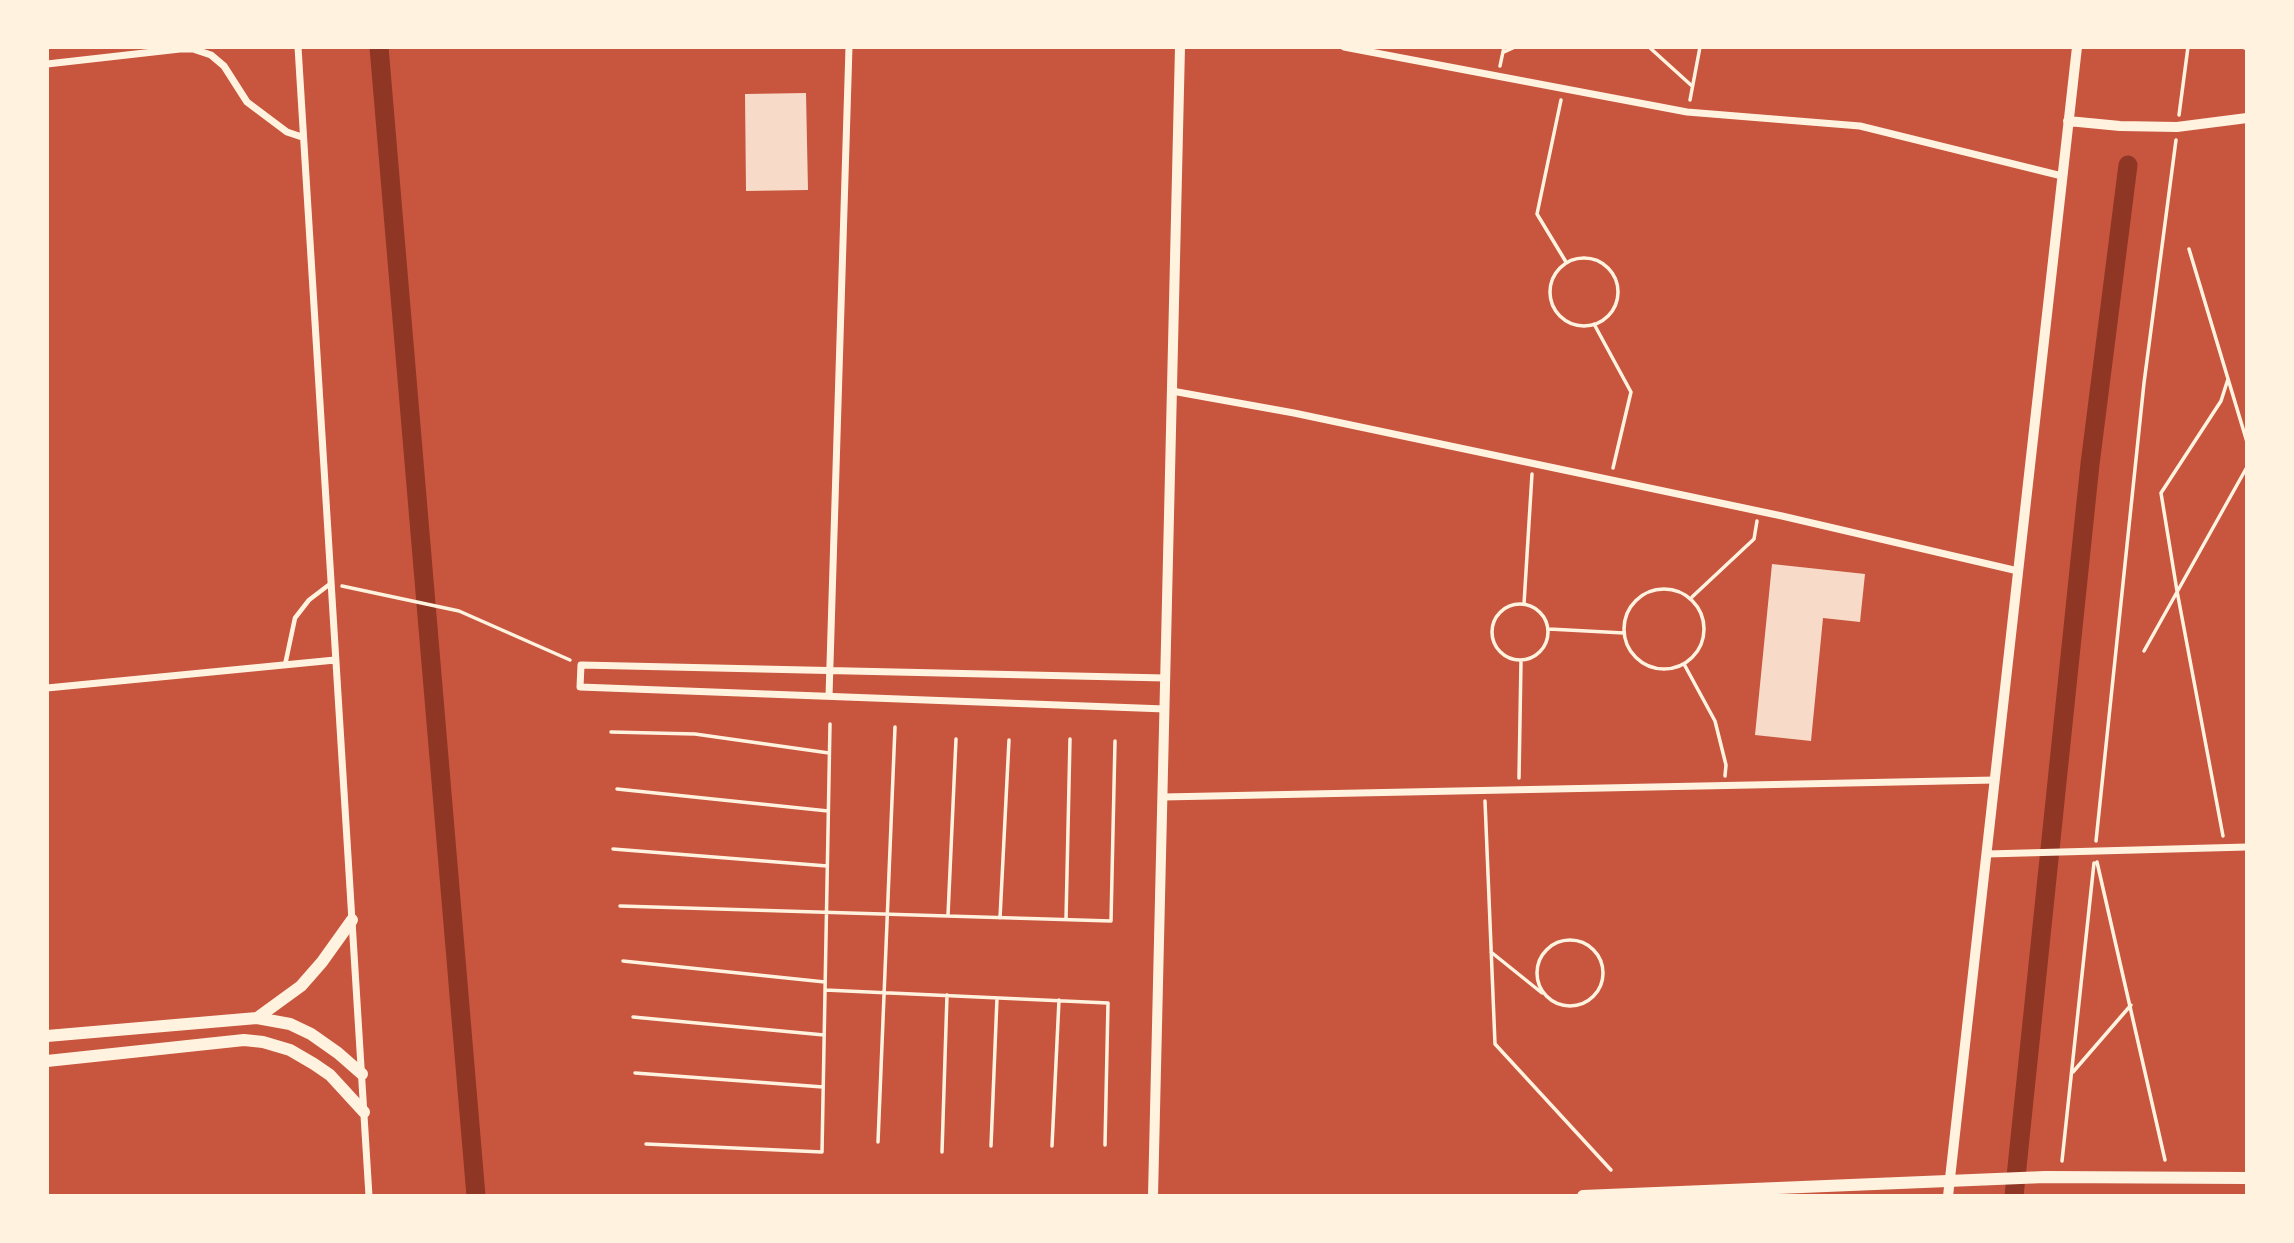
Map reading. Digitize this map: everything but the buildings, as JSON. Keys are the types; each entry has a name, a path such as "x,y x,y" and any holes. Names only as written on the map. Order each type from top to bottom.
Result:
{"main road":[{"path":"257,1018 301,986 352,920"},
{"path":"47,1036 257,1018 289,1024 311,1034 362,1074"},
{"path":"47,1061 244,1040 263,1042 290,1050 330,1075 364,1112"},
{"path":"1583,1196 2045,1177 2247,1178"}],"street":[{"path":"298,47 369,1196"},
{"path":"829,696 849,47"},
{"path":"1153,1196 1180,47"},
{"path":"1344,47 1688,112 1860,126 2062,176"},
{"path":"1948,1196 2077,47"},
{"path":"47,64 180,49 194,50 211,55 224,66 247,102 287,132 302,137"},
{"path":"2068,121 2119,126 2178,127 2247,118"},
{"path":"1172,391 1294,413 1760,511 2018,571"},
{"path":"47,688 335,660"},
{"path":"1165,709 580,687 581,665 1166,678"},
{"path":"1163,797 1995,780"},
{"path":"1986,855 2247,847"}],"lane":[{"path":"285,665 295,618 309,600 331,584"}],"path":[{"path":"1503,52 1515,47"},
{"path":"1649,47 1692,87"},
{"path":"1688,112 1700,47"},
{"path":"2062,1158 2142,397 2188,47"},
{"path":"2242,47 2247,49"},
{"path":"1564,89 1537,214 1566,262"},
{"path":"2189,249 2247,442"},
{"path":"1588,257 1600,261 1609,268 1618,289 1612,311 1594,324 1583,326 1562,318 1550,300 1552,278 1566,262 1577,258 1588,257"},
{"path":"1594,324 1631,392 1610,481"},
{"path":"2226,847 2161,493 2221,401 2228,379"},
{"path":"1524,604 1533,465"},
{"path":"2144,651 2247,467"},
{"path":"1692,597 1754,539 1760,511"},
{"path":"331,584 459,611 581,665"},
{"path":"1665,588 1692,597 1704,620 1701,646 1694,656 1671,669 1645,665 1635,657 1627,646 1624,633 1625,619 1639,596 1665,588"},
{"path":"1524,604 1541,612 1549,629 1548,638 1539,654 1521,661 1503,655 1493,640 1492,631 1498,614 1505,607 1524,604"},
{"path":"1549,629 1624,633"},
{"path":"1519,790 1521,661"},
{"path":"1684,664 1715,721 1726,765 1724,786"},
{"path":"646,1144 822,1152 830,724"},
{"path":"878,1142 895,726"},
{"path":"611,732 695,734 830,753"},
{"path":"948,916 956,739"},
{"path":"1066,920 1070,739"},
{"path":"1000,918 1009,740"},
{"path":"620,906 1111,921 1115,741"},
{"path":"617,789 828,811"},
{"path":"1485,800 1495,1044 1611,1170"},
{"path":"613,849 827,866"},
{"path":"2095,851 2165,1160"},
{"path":"1491,952 1547,996 1566,1006 1587,1001 1601,986 1602,963 1597,953 1579,941 1568,939 1548,948 1537,966 1537,977 1547,996"},
{"path":"623,961 825,982"},
{"path":"825,990 1108,1003 1105,1145"},
{"path":"942,1152 947,995"},
{"path":"991,1146 997,998"},
{"path":"1052,1146 1059,1000"},
{"path":"2071,1074 2131,1005"},
{"path":"633,1017 824,1035"},
{"path":"635,1073 823,1087"},
{"path":"2052,1196 2153,1196"}],"waterway":[{"path":"379,47 476,1196"},
{"path":"2014,1196 2090,464 2128,165"}]}
